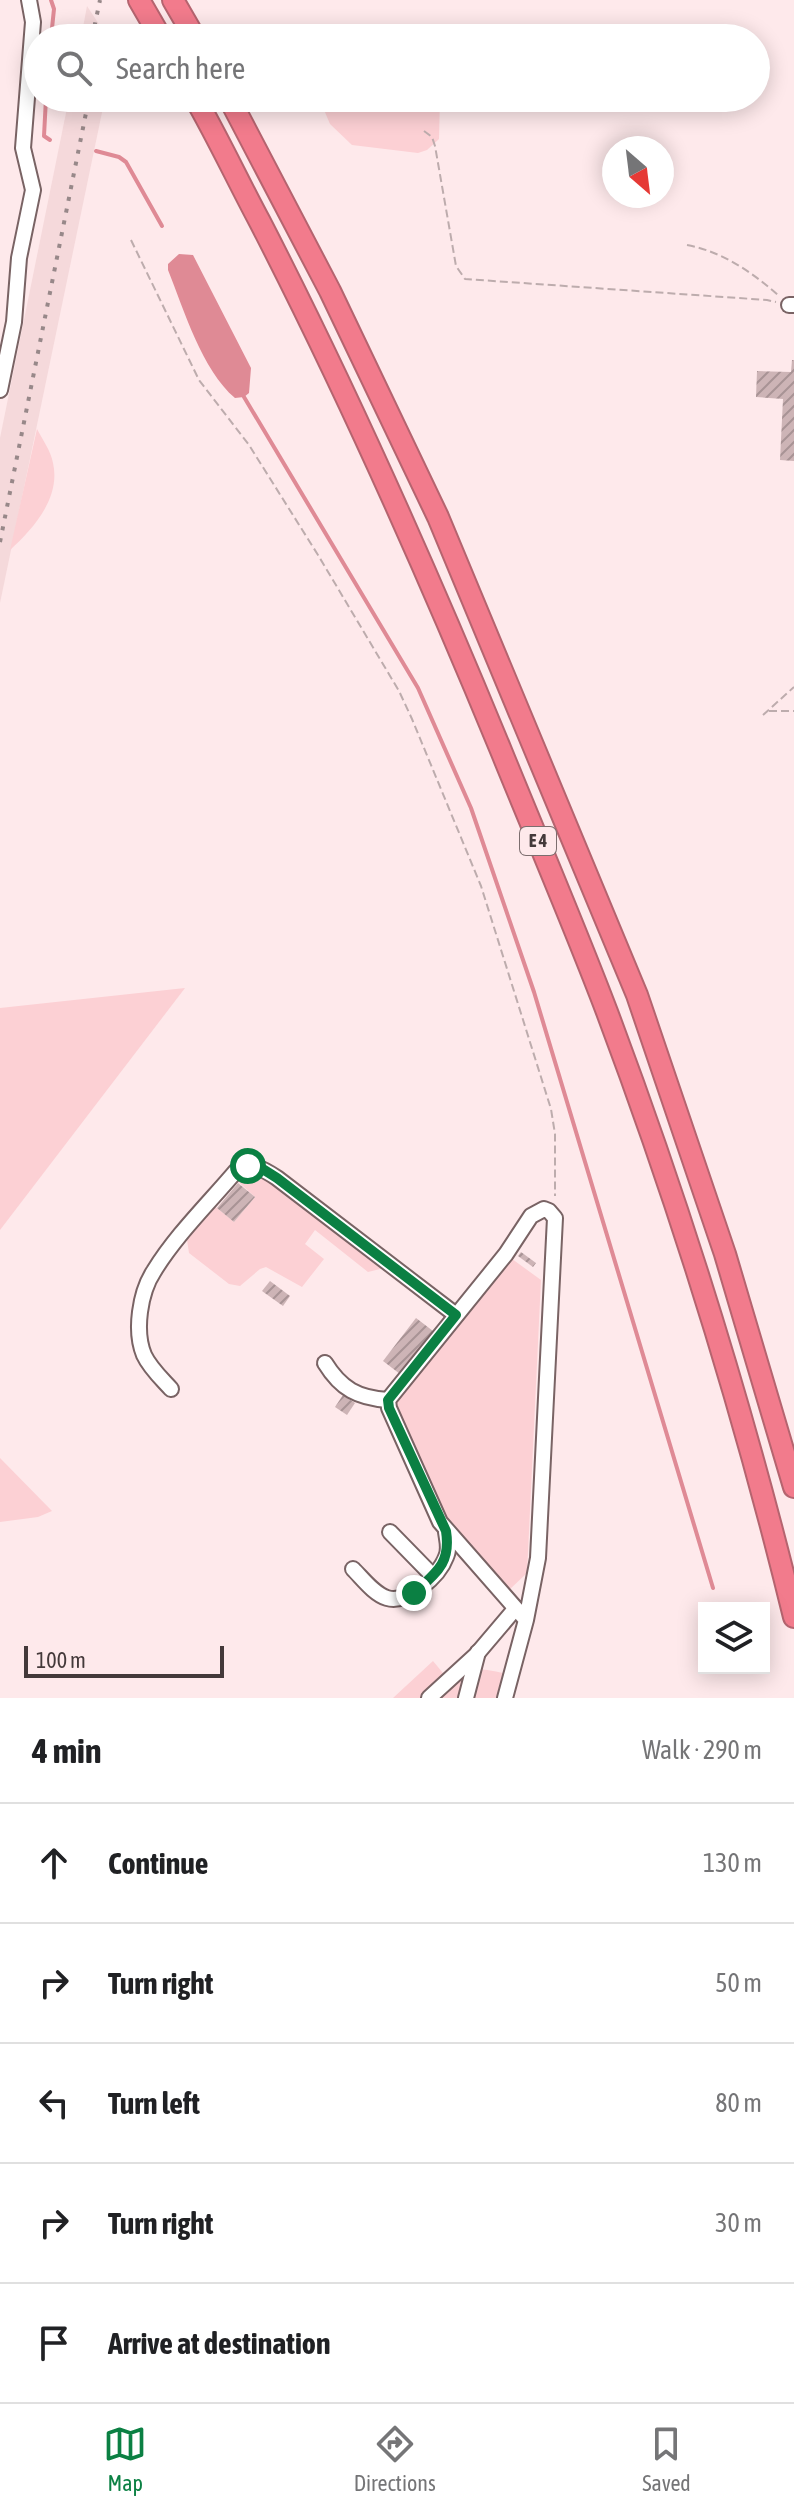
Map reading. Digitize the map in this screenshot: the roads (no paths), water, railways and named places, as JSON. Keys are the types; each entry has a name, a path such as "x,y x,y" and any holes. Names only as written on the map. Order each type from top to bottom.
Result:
{"highway":[{"path":"139,0 153,24"},
{"path":"173,0 187,24"},
{"name":"E 4","path":"202,112 304,308 357,419 459,647 602,999 721,1350 772,1526 794,1617"},
{"name":"E 4","path":"236,112 330,291 438,517 637,995 720,1240 794,1487"}],"street":[{"path":"29,0 33,24"},
{"path":"0,390 14,322 19,258 33,190 23,148 26,112"},
{"path":"171,1389 152,1368 143,1350 140,1335 145,1291 154,1271 174,1245 236,1171 248,1166 258,1166 277,1178 456,1315"},
{"path":"505,1698 520,1614 538,1558 555,1218 544,1209 531,1216 506,1254 388,1400 420,1479 446,1531 520,1614"},
{"path":"325,1363 337,1380 357,1395 388,1400"},
{"path":"353,1569 377,1593 394,1599 414,1593 447,1556 446,1531"},
{"path":"390,1532 432,1575"},
{"path":"429,1698 520,1614"},
{"path":"466,1698 478,1652"}],"waterway":[{"path":"51,0 54,9 52,24"},
{"path":"45,112 44,136 50,140"},
{"path":"96,151 126,162 162,226"},
{"path":"244,397 418,688 471,808 534,992 713,1588"}],"railway":[{"path":"95,24 100,0"},
{"path":"0,542 86,112"}]}
